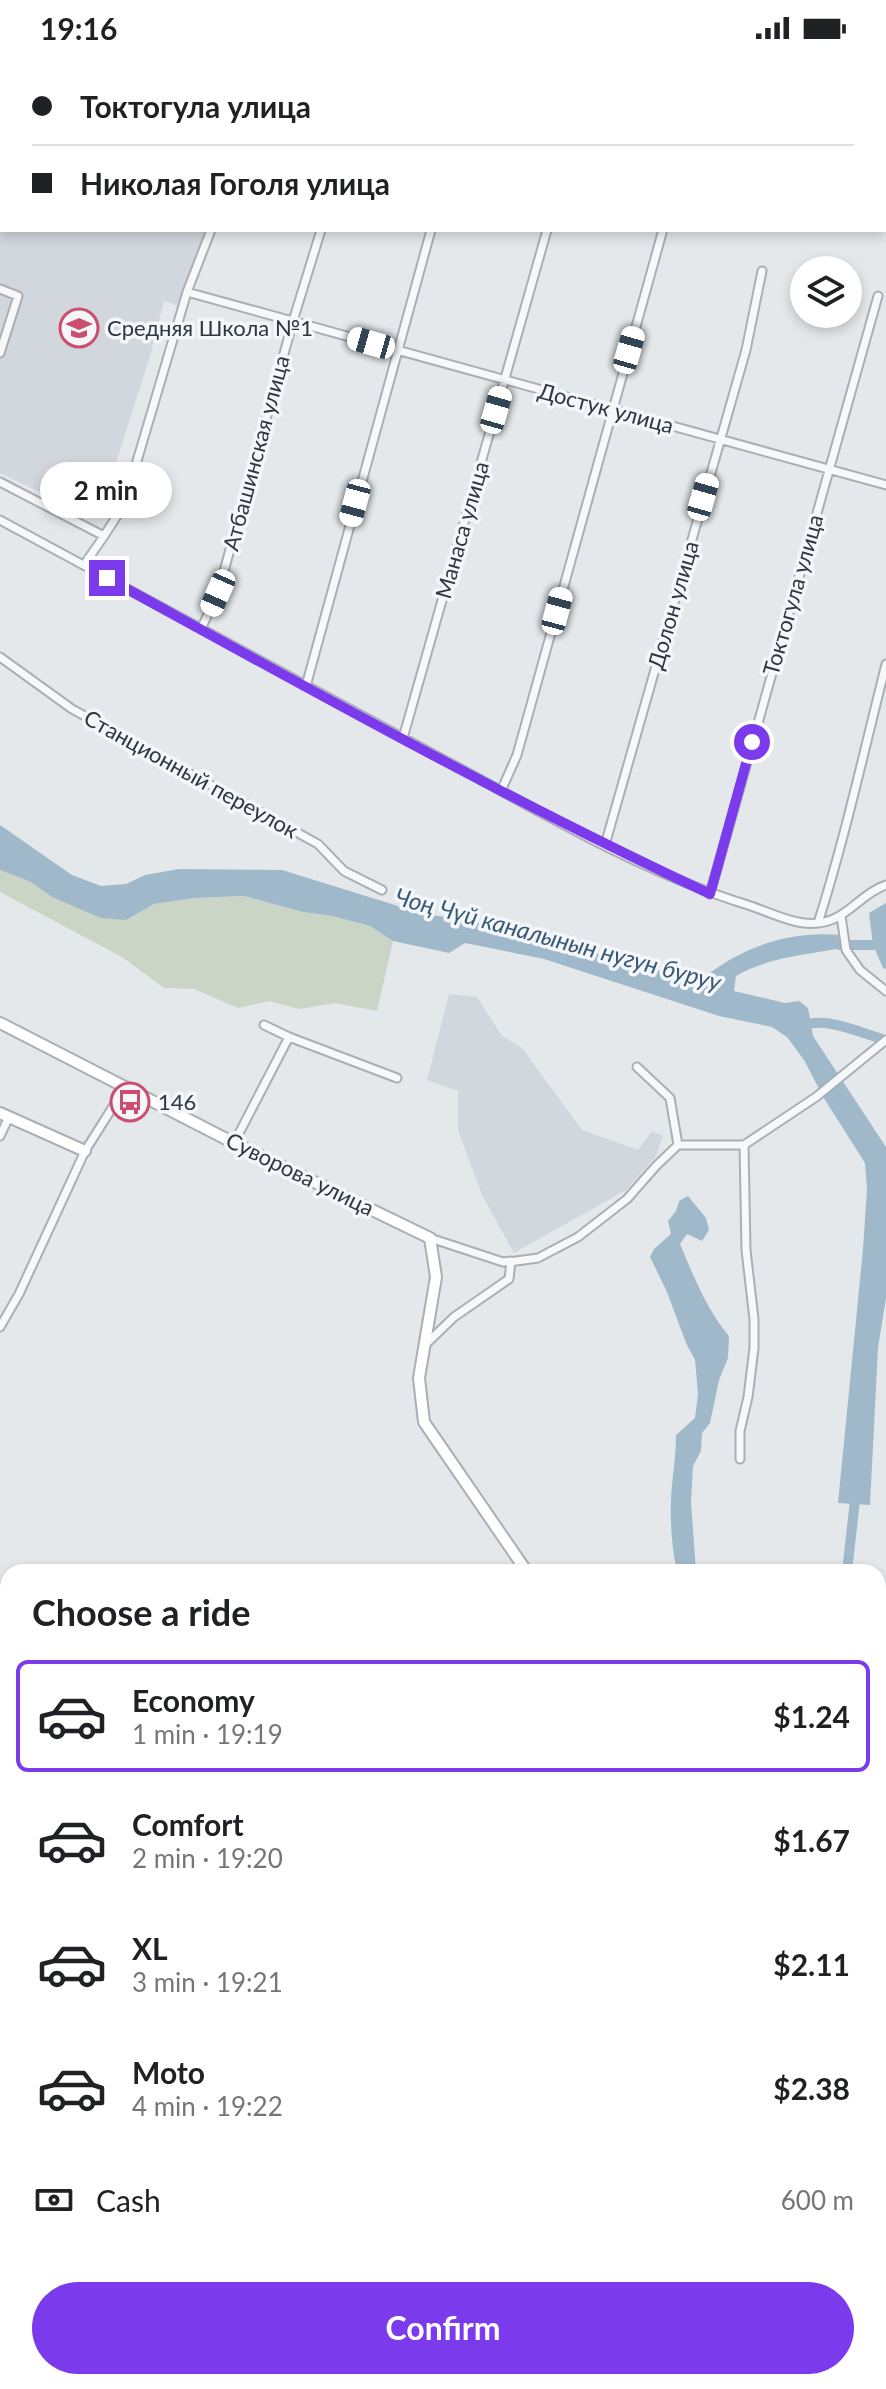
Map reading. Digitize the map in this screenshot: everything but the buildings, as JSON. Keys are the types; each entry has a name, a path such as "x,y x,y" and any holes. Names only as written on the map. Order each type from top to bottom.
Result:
{"street":[{"path":"84,565 124,505 187,292 210,232"},
{"name":"Атбашинская улица","path":"201,629 218,593 320,232"},
{"path":"306,686 430,232"},
{"name":"Манаса улица","path":"403,738 546,232"},
{"path":"501,791 517,755 662,233"},
{"name":"Долон улица","path":"605,845 746,350 762,271"},
{"path":"0,289 18,296 0,353"},
{"name":"Достук улица","path":"187,292 886,485"},
{"name":"Токтогула улица","path":"710,894 878,296"},
{"path":"0,482 104,536"},
{"path":"0,520 501,791 605,845 710,894 797,921 818,923 841,916 875,889 886,885"},
{"name":"Станционный переулок","path":"0,657 72,709 318,844 344,871 382,890"},
{"path":"818,923 836,866 886,664"},
{"path":"841,916 846,950 860,970 886,991"},
{"name":"Суворова улица","path":"0,1023 234,1143 430,1238 503,1262 538,1258 578,1237 627,1199 678,1145"},
{"path":"264,1025 397,1078"},
{"path":"234,1143 289,1037"},
{"path":"637,1067 670,1098 678,1145 744,1145 816,1097 886,1040"},
{"path":"0,1327 19,1294 85,1151 126,1086"},
{"path":"0,1136 5,1115 85,1151"},
{"path":"740,1459 740,1431 754,1348 746,1250 744,1145"},
{"path":"430,1238 436,1277 419,1378 424,1422 522,1564"},
{"path":"424,1345 454,1317 509,1279 511,1261"}],"shaded area":[{"name":"Средняя Школа №1","path":"0,232 205,232 177,305 164,301 150,356 99,516 76,509 0,473"},
{"path":"449,994 477,997 502,1036 522,1048 582,1130 638,1150 652,1131 663,1136 656,1156 626,1190 514,1253 482,1195 458,1130 458,1091 427,1080"}],"green space":[{"path":"0,870 31,882 52,897 126,920 154,904 244,896 370,926 393,941 377,1011 335,1003 299,1009 269,1001 238,1008 194,989 164,988 122,957 0,892"}],"water":[{"path":"0,825 72,875 101,886 126,884 145,875 179,869 282,870 424,914 506,929 699,981 731,959 765,944 802,935 841,935 842,948 774,961 736,976 734,991 785,1003 799,1001 808,1008 813,1036 886,1147 886,1298 878,1348 870,1505 838,1503 863,1249 867,1189 865,1163 787,1037 772,1027 719,1016 544,959 465,943 449,953 393,941 370,926 244,896 154,904 126,920 101,918 52,897 31,882 0,870"},
{"path":"886,903 886,969 873,945 869,913"},
{"path":"688,1196 706,1218 709,1230 702,1241 687,1234 680,1244 707,1304 729,1336 728,1358 719,1380 710,1423 702,1433 701,1451 693,1466 691,1502 695,1564 676,1564 671,1518 676,1435 695,1418 698,1394 695,1360 650,1257 654,1249 671,1234 668,1221 679,1201"}],"waterway":[{"path":"839,945 873,945"},
{"path":"801,1027 830,1024 880,1038"},
{"name":"Чоң Чүй каналынын нугун буруу","path":"848,1564 856,1491"}],"place":[{"name":"Средняя Школа №1","path":"79,328"},
{"name":"146","path":"130,1102"}],"route":[{"path":"107,578 501,791 605,845 710,894 752,742"}]}
